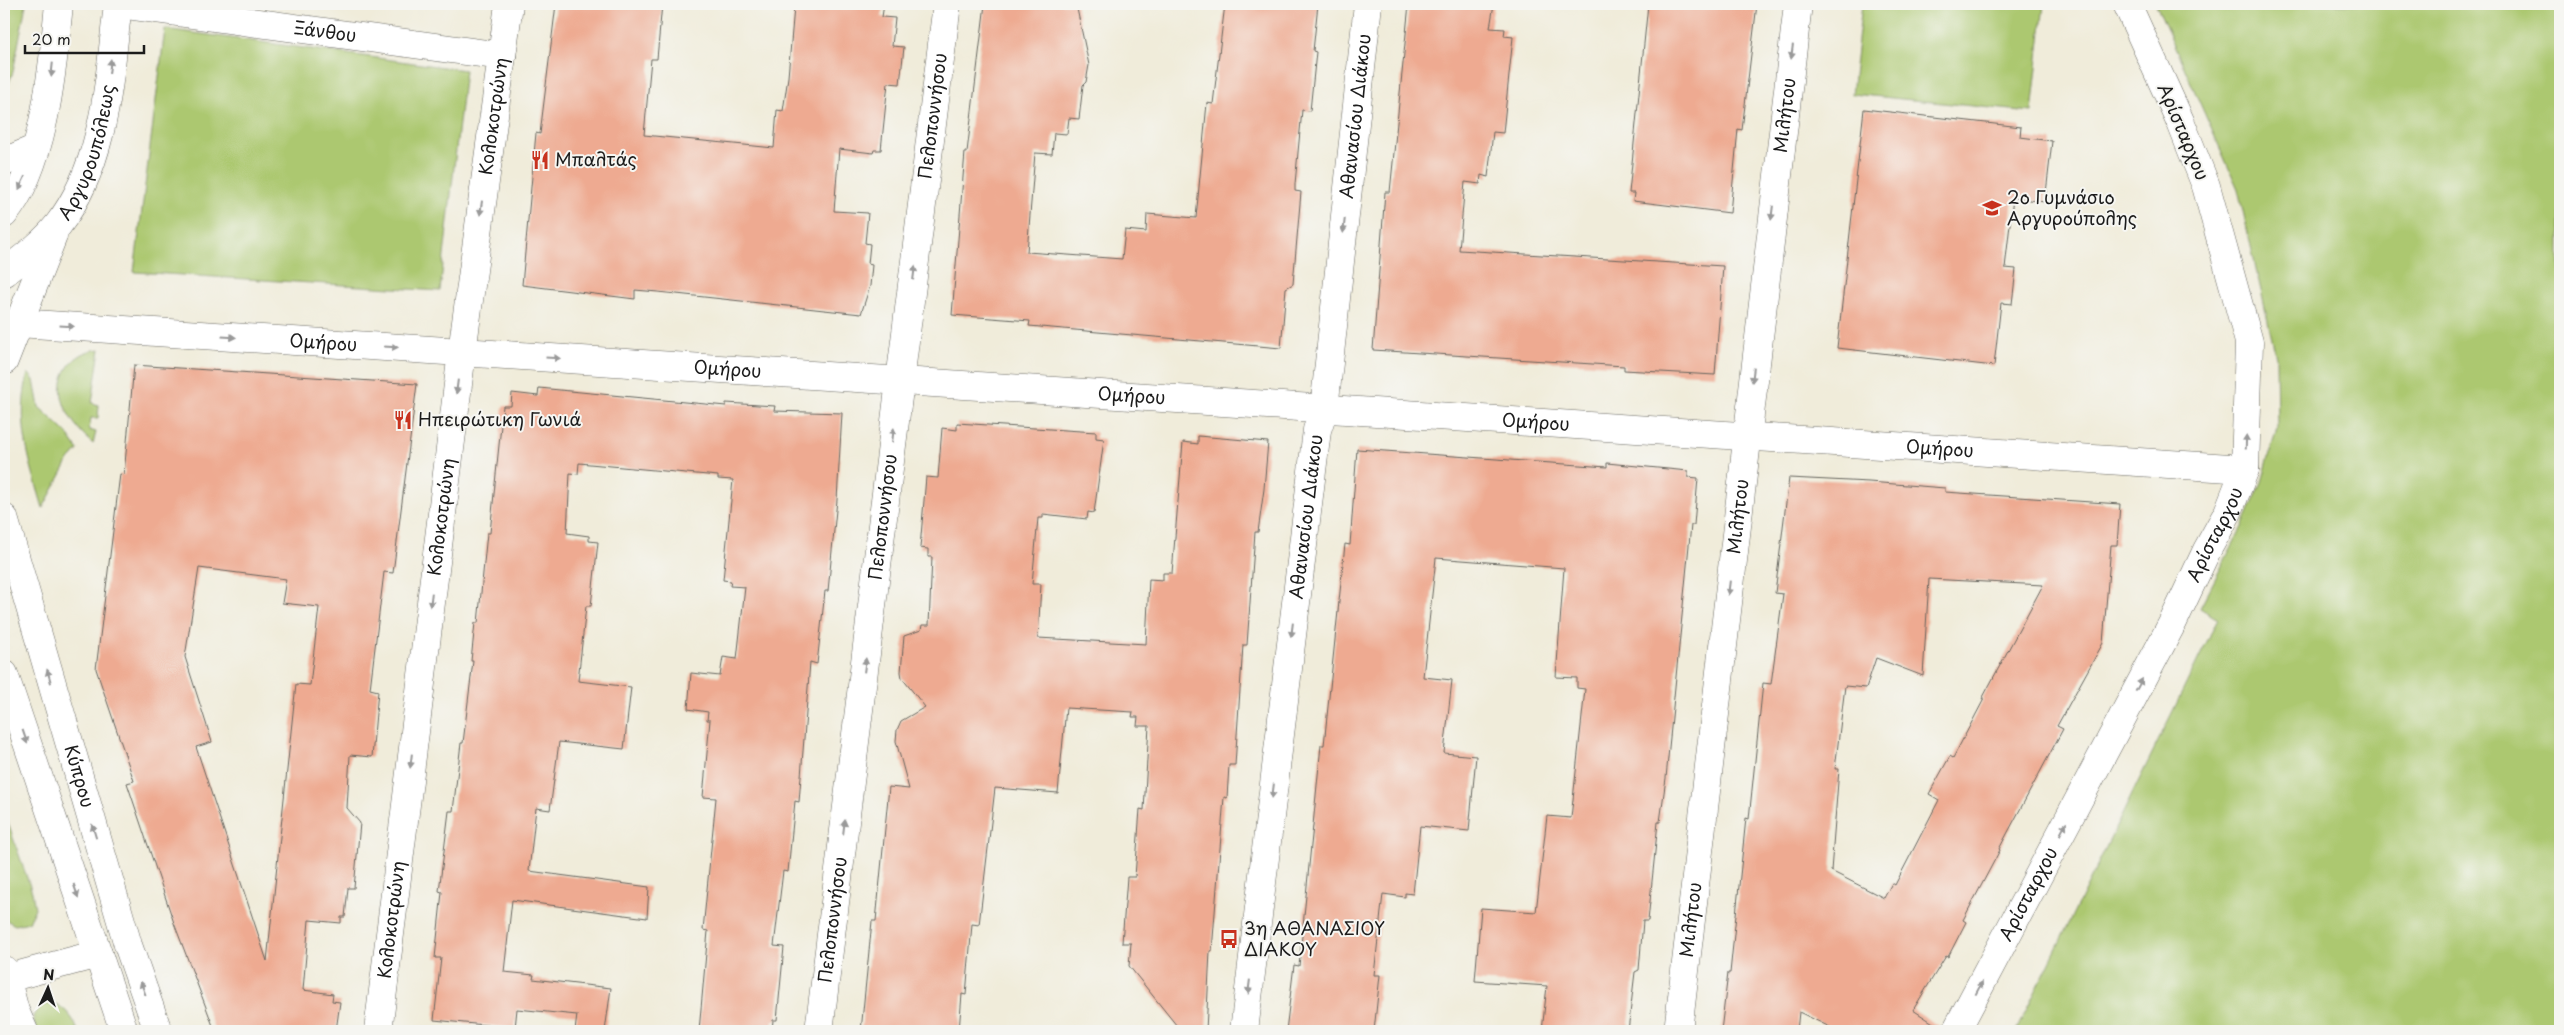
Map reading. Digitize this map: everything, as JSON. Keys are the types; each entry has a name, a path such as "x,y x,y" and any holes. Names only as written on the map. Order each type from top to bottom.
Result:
{"street":[{"path":"4,214 24,181 34,149 51,84 60,4"},
{"name":"Ξάνθου","path":"118,4 502,56"},
{"name":"Αργυρουπόλεως","path":"4,273 30,253 57,226 77,194 95,148 106,96 118,4"},
{"name":"Κολοκοτρώνη","path":"378,1031 462,352 509,4"},
{"name":"Πελοποννήσου","path":"819,1031 947,4"},
{"name":"Αθανασίου Διάκου","path":"1244,1031 1316,430 1324,409 1368,4"},
{"name":"Μιλήτου","path":"1678,1031 1798,4"},
{"name":"Αρίσταρχου","path":"1956,1031 2172,622 2228,512 2245,469 2249,342 2206,186 2181,123 2127,4"},
{"path":"4,162 34,149"},
{"path":"4,361 57,226"},
{"name":"Ομήρου","path":"18,323 2245,469"},
{"name":"Κύπρου","path":"4,518 128,945 158,1031"},
{"name":"Κύπρου","path":"4,674 124,1031"},
{"path":"24,1031 4,975 98,954"}],"green space":[{"path":"4,4 26,4 13,72 4,95"},
{"path":"1862,4 2044,4 2032,112 1852,94"},
{"path":"2156,4 2560,4 2560,1031 2016,1031 2218,619 2200,608 2243,525 2262,482 2277,427 2276,357 2238,189"},
{"path":"165,29 465,70 440,291 134,272"},
{"path":"100,349 92,403 99,405 98,418 91,418 89,430 96,432 93,444 71,418 62,399 61,388 63,378 71,363 82,354"},
{"path":"28,373 34,380 39,407 65,431 78,450 69,460 43,508 29,457 24,425 23,409"},
{"path":"4,812 32,892 35,908 29,922 15,925 4,919"},
{"path":"54,1003 69,1014 78,1031 36,1031 33,1016 41,1005"}],"building":[{"path":"556,4 662,4 657,59 651,59 644,135 774,148 777,110 783,111 788,77 794,7 806,8 807,4 884,4 882,17 895,18 892,46 904,47 900,84 888,83 881,150 874,150 873,153 839,149 834,211 868,213 865,243 870,244 868,264 872,265 870,286 861,314 635,290 635,299 522,285 536,133 540,134"},
{"path":"985,4 1076,4 1089,65 1086,82 1083,85 1079,119 1069,118 1067,134 1054,133 1052,154 1035,153 1027,252 1122,259 1125,230 1146,232 1147,214 1196,218 1207,103 1213,104 1225,4 1318,4 1313,51 1316,52 1310,111 1302,110 1295,184 1295,191 1301,192 1293,284 1286,288 1281,348 1029,326 1030,321 952,315 965,152 967,152"},
{"path":"1409,4 1494,4 1490,28 1505,29 1504,36 1513,37 1503,133 1493,132 1488,177 1481,175 1480,184 1465,182 1459,250 1723,266 1715,375 1624,370 1624,366 1373,350 1385,192 1390,192"},
{"path":"1648,4 1757,4 1742,130 1738,129 1730,213 1633,201 1634,193 1629,193"},
{"path":"1864,109 2021,127 2020,137 2052,141 2045,202 2013,198 2005,268 2016,269 2012,304 2001,303 1994,366 1837,348"},
{"path":"134,365 417,384 393,573 384,572 370,689 378,691 372,757 350,755 347,808 360,823 354,888 348,888 345,917 341,917 341,923 309,920 303,990 333,994 332,1001 340,1002 336,1031 215,1031 174,923 127,783 134,781 96,669 120,474 124,475","holes":["199,568 286,579 282,603 319,607 310,685 296,684 267,961 196,747 212,742 185,657"]},
{"path":"539,388 726,406 726,403 775,406 774,411 842,413 837,500 828,591 825,591 817,664 810,662 799,802 795,801 788,872 783,871 774,946 784,947 777,1020 773,1020 772,1031 699,1031 708,931 703,930 716,798 703,797 710,720 707,720 708,712 688,709 691,673 720,676 723,657 737,659 745,587 730,586 731,581 723,580 733,480 718,479 718,476 579,463 578,474 570,473 567,533 589,536 589,541 598,542 591,606 586,606 578,681 631,687 624,749 559,742 550,810 536,808 529,871 649,887 647,918 512,900 504,972 534,975 533,979 611,988 605,1031 575,1031 577,1015 517,1009 515,1028 434,1020 441,958 435,958 442,892 439,891 449,811 453,811 461,743 463,743 473,661 471,661 475,623 478,623 487,533 490,533 503,406 511,406 512,393 538,396"},
{"path":"957,423 1096,432 1096,438 1104,439 1094,513 1088,512 1087,519 1043,514 1043,518 1038,518 1032,584 1041,584 1038,638 1146,644 1149,579 1163,580 1163,573 1172,573 1183,442 1198,444 1198,436 1268,442 1258,532 1255,532 1247,645 1243,645 1235,765 1229,765 1227,798 1224,797 1212,951 1210,951 1206,1031 1181,1031 1129,966 1131,943 1122,943 1127,877 1135,877 1140,809 1144,810 1149,726 1137,726 1138,717 1132,717 1133,712 1066,708 1058,793 995,788 979,925 972,924 966,995 962,994 959,1031 861,1031 872,921 876,921 889,787 909,789 896,741 897,730 901,721 925,707 902,678 901,672 904,636 921,630 922,625 929,625 932,557 928,557 928,549 920,548 926,477 938,478 942,428 957,430"},
{"path":"1357,449 1607,467 1607,463 1688,471 1688,477 1698,478 1694,525 1691,525 1666,778 1660,822 1658,822 1648,921 1643,921 1639,970 1635,972 1628,1031 1542,1031 1547,986 1475,981 1481,908 1536,912 1547,816 1571,818 1585,689 1577,688 1577,678 1556,677 1564,568 1436,558 1423,677 1452,680 1444,753 1476,756 1469,831 1420,826 1413,894 1405,893 1405,897 1383,894 1374,975 1380,975 1374,1031 1286,1031 1294,965 1299,966 1321,745 1324,745 1345,544 1350,545"},
{"path":"1789,478 1869,482 1945,488 1945,492 2120,504 2117,545 2111,545 2103,643 2057,726 2063,729 1963,920 1966,922 1948,957 1946,956 1913,1010 1941,1028 1940,1031 1838,1031 1799,1012 1797,1031 1721,1031 1728,973 1730,973 1746,818 1749,819 1763,683 1771,684 1783,594 1775,593","holes":["1929,579 2043,585 1982,699 1984,699 1953,758 1950,756 1929,794 1939,800 1895,885 1892,883 1884,898 1831,871 1839,769 1835,769 1845,686 1866,688 1876,658 1923,676"]}],"place":[{"name":"Μπαλτάς","path":"540,160"},
{"name":"2ο Γυμνάσιο Αργυρούπολης","path":"1992,208"},
{"name":"Ηπειρώτικη Γωνιά","path":"403,420"},
{"name":"3η ΑΘΑΝΑΣΙΟΥ ΔΙΑΚΟΥ","path":"1229,939"}]}
